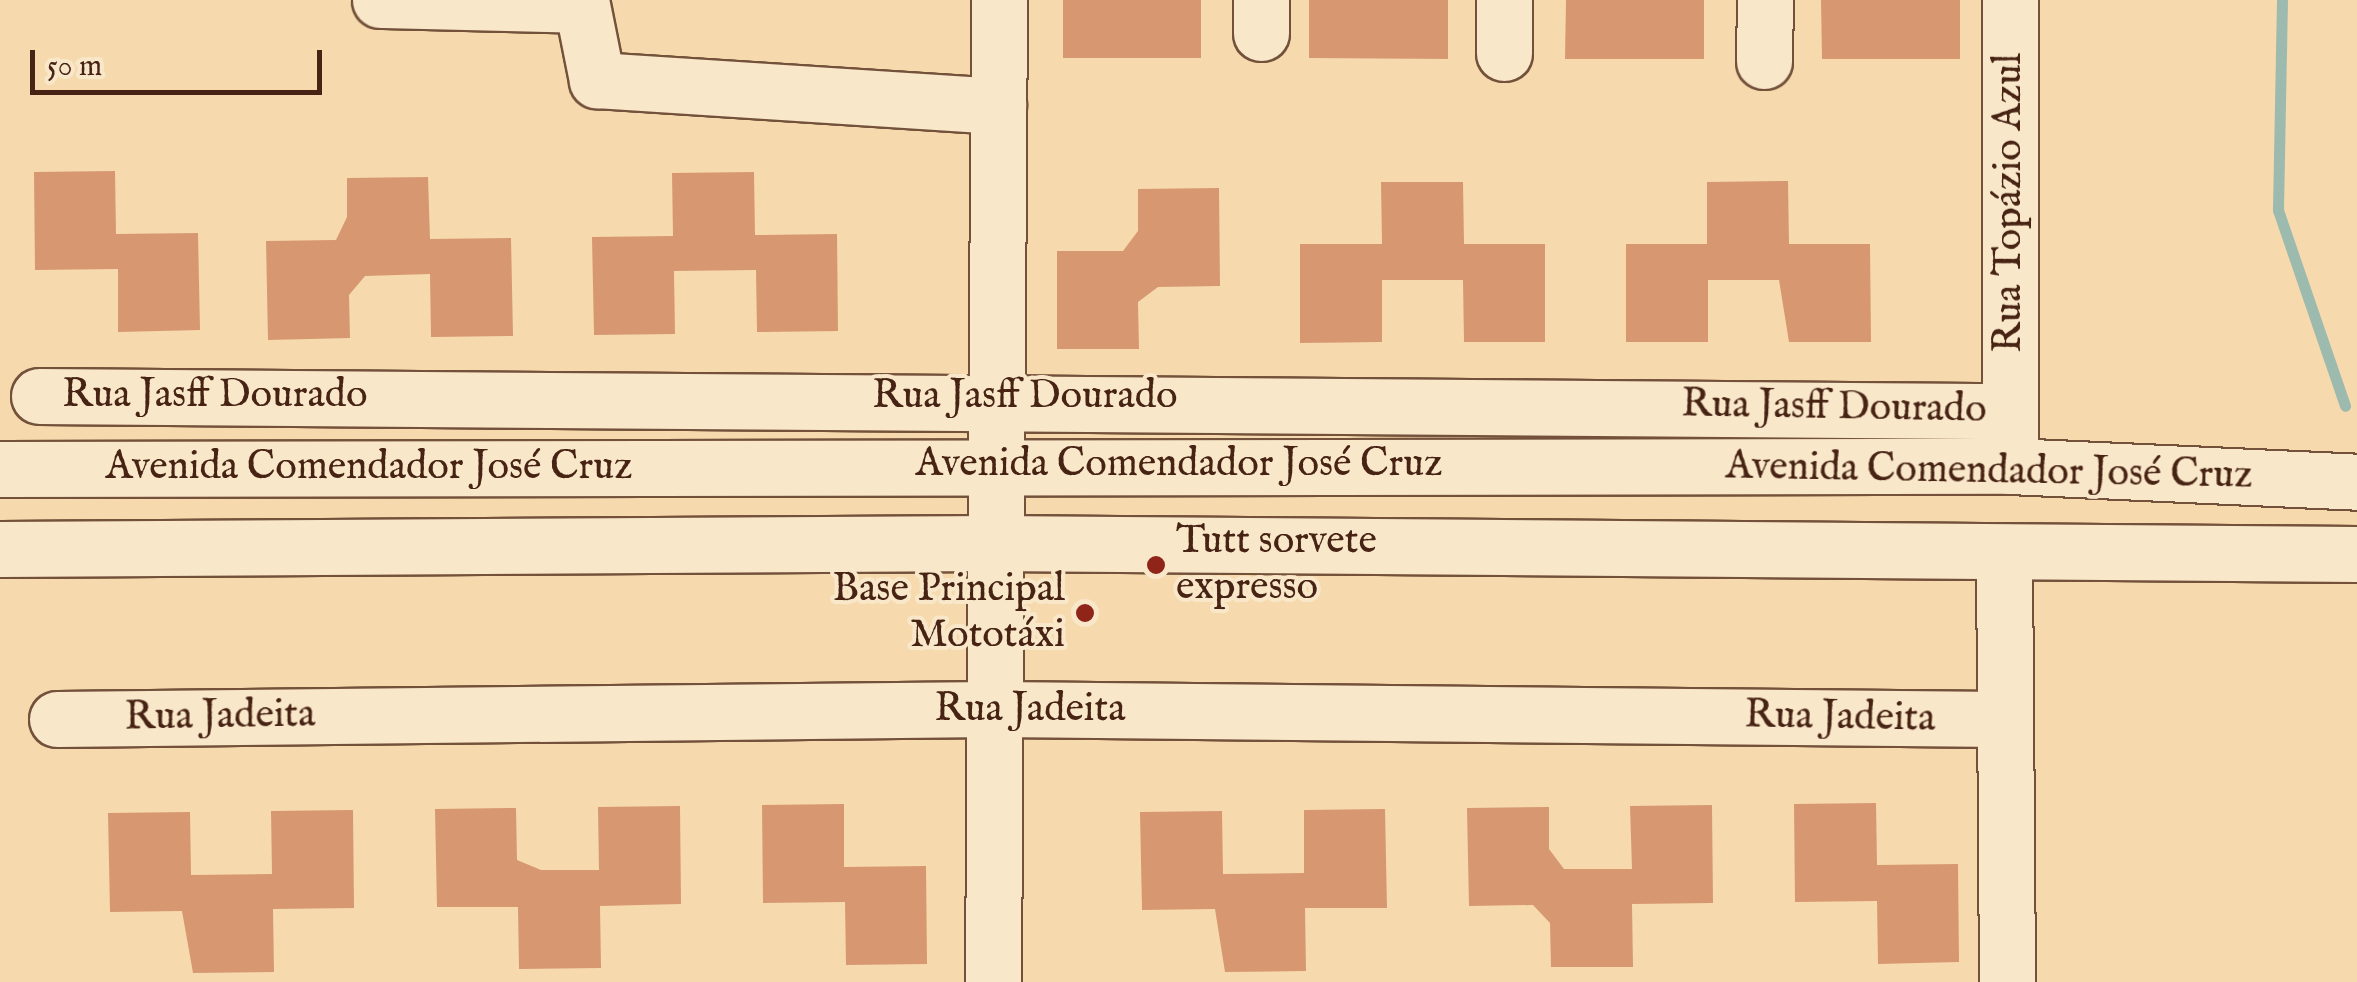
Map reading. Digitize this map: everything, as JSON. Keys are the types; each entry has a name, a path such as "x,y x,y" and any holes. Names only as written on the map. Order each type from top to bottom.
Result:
{"street":[{"path":"380,0 581,3 597,80 998,106"},
{"path":"992,982 992,465 999,0"},
{"path":"1764,61 1765,0"},
{"name":"Rua Topázio Azul","path":"2010,0 2010,466"},
{"name":"Rua Jasff Dourado","path":"38,396 995,396 2010,411"},
{"name":"Avenida Comendador José Cruz","path":"0,469 2010,466 2357,482"},
{"path":"212,548 216,470"},
{"name":"Avenida Comendador José Cruz","path":"0,548 992,543 2357,554"},
{"path":"2004,554 2007,982"},
{"name":"Rua Jadeita","path":"57,719 991,709 2003,719"}],"building":[{"path":"1063,0 1201,0 1201,58 1063,58"},
{"path":"1309,0 1448,0 1448,59 1309,58"},
{"path":"1566,0 1704,0 1704,59 1565,59"},
{"path":"1821,0 1960,0 1960,59 1822,59"},
{"path":"115,171 116,234 198,233 200,330 118,332 118,269 35,270 34,172"},
{"path":"754,172 755,235 837,234 838,331 757,332 756,270 674,271 675,334 594,335 592,237 673,236 672,173"},
{"path":"428,177 430,239 511,238 513,336 431,337 430,274 365,276 349,295 350,338 268,340 266,241 336,240 347,217 347,178"},
{"path":"1788,181 1789,244 1870,244 1871,342 1789,342 1779,280 1708,280 1708,342 1626,342 1626,244 1707,244 1707,182"},
{"path":"1381,182 1463,182 1464,244 1545,244 1545,342 1464,342 1463,280 1382,280 1382,342 1300,343 1300,244 1382,244"},
{"path":"1219,188 1220,286 1158,287 1138,302 1139,349 1057,349 1057,251 1123,251 1138,231 1138,189"},
{"path":"1876,803 1877,865 1958,864 1959,962 1878,964 1877,901 1795,902 1794,804"},
{"path":"844,804 844,867 926,866 927,964 846,965 845,902 763,903 762,805"},
{"path":"1712,805 1713,903 1632,904 1633,967 1551,967 1550,923 1533,905 1469,906 1467,808 1549,807 1549,849 1564,869 1632,869 1630,806"},
{"path":"680,806 681,904 600,906 601,968 519,969 518,907 437,907 435,809 516,808 517,860 541,870 599,870 598,807"},
{"path":"1385,809 1387,908 1305,908 1306,971 1225,972 1215,909 1142,910 1140,812 1222,811 1223,874 1304,873 1304,810"},
{"path":"353,810 354,908 273,909 274,972 193,973 182,911 110,912 108,813 190,812 191,875 272,874 271,811"}],"waterway":[{"path":"2282,0 2278,210 2345,406"}],"place":[{"name":"Tutt sorvete expresso","path":"1156,565"},
{"name":"Base Principal Mototáxi","path":"1085,613"}]}
